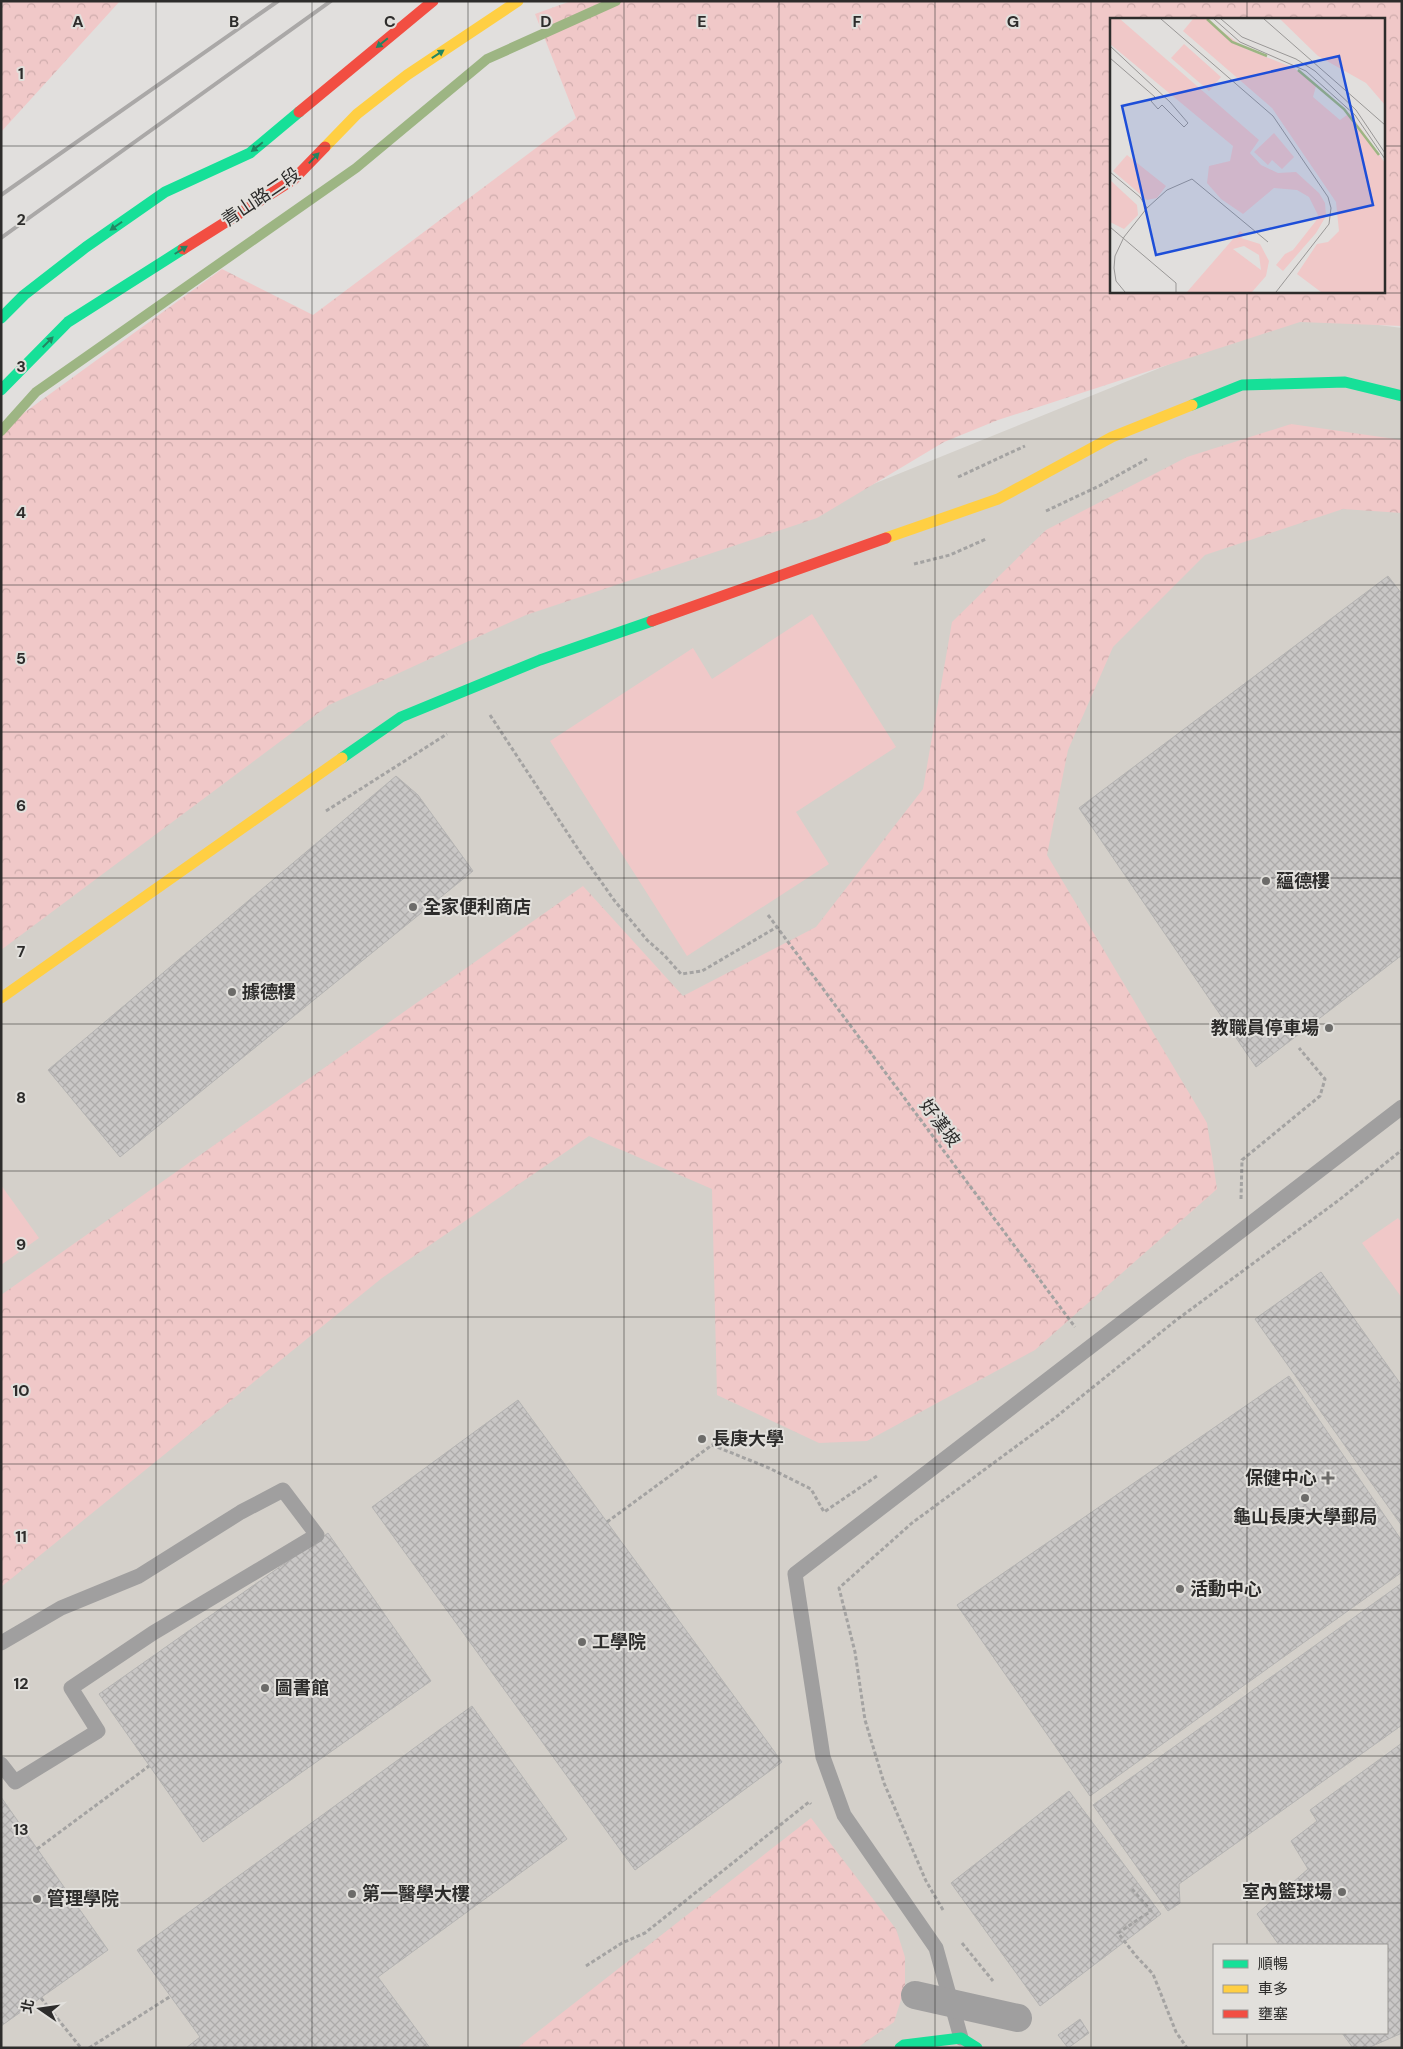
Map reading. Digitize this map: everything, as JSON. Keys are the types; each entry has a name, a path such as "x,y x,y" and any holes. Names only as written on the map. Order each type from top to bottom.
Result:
{"street":[{"path":"1,318 24,296 86,247 165,192 250,153 433,1"},
{"name":"青山路二段","path":"1,390 68,322 294,179 357,114 407,75 518,1"},
{"path":"1,998 401,717 540,660 998,499 1112,437 1242,385 1344,382 1402,396"},
{"path":"915,1995 1018,2018"},
{"path":"900,2048 904,2045 961,2038 977,2048"}],"lane":[{"path":"961,2038 936,1948 844,1816 823,1757 795,1574 1402,1107"},
{"path":"1,1643 61,1608 140,1576 241,1512 283,1490 317,1535 154,1633 71,1688 98,1731 15,1782 1,1764"}],"path":[{"path":"1046,512 1148,459"},
{"path":"912,565 950,555 993,536"},
{"path":"487,710 578,849 614,900 647,940 664,954 681,974 702,971 777,927"},
{"path":"319,816 368,783 448,734"},
{"name":"好漢坡","path":"768,915 1089,1348"},
{"path":"1240,1202 1242,1160 1320,1096 1325,1079 1299,1048"},
{"path":"944,1912 926,1881 884,1783 865,1720 855,1652 838,1588 912,1523 1056,1417 1174,1321 1339,1200 1402,1150"},
{"path":"607,1522 712,1445 769,1468 811,1489 824,1512 881,1473"},
{"path":"37,1849 149,1766"},
{"path":"586,1966 622,1943 645,1933 809,1802 815,1808"},
{"path":"1132,1889 1151,1911 1118,1933 1153,1974 1176,2032 1187,2048"},
{"path":"958,1935 962,1943 989,1974 1018,2018"},
{"path":"89,2048 170,1996"},
{"path":"41,1998 81,2048"}],"shaded area":[{"name":"長庚大學","path":"1293,314 1402,328 1402,2048 1,2048 1,933 372,667 824,504"}],"green space":[{"path":"1,1 120,1 1,132"},
{"path":"571,1 1402,1 1402,326 1300,322 998,420 944,442 817,518 526,615 329,705 1,950 1,435 10,423 222,269 313,315 576,118 535,14"},
{"path":"1291,424 1402,440 1402,513 1343,509 1205,555 1113,647 1068,750 1047,855 1207,1123 1217,1189 1035,1350 867,1441 819,1443 717,1395 712,1189 589,1136 382,1278 1,1587 1,1295 583,886 683,996 816,927 923,789 952,622 1046,530 1187,457"},
{"path":"812,614 896,747 796,812 829,864 687,956 550,741 693,648 712,679"},
{"path":"1,1185 39,1238 1,1265"},
{"path":"1398,1218 1402,1223 1402,1298 1362,1243"},
{"path":"811,1818 896,1929 905,1957 905,1987 894,2022 857,2048 517,2048"}],"building":[{"name":"蘊德樓","path":"1388,576 1402,594 1402,955 1256,1067 1079,808"},
{"name":"據德樓","path":"396,776 418,795 473,871 120,1157 48,1070"},
{"path":"1321,1272 1402,1386 1402,1526 1255,1319"},
{"name":"活動中心","path":"1289,1376 1402,1541 1402,1572 1090,1796 957,1605"},
{"name":"工學院","path":"518,1400 782,1762 635,1870 372,1507"},
{"name":"圖書館","path":"328,1533 431,1681 203,1842 99,1694"},
{"path":"1402,1583 1402,1725 1179,1884 1180,1903 1168,1911 1093,1805"},
{"name":"第一醫學大樓","path":"472,1706 567,1839 378,1977 430,2048 186,2048 200,2037 137,1950"},
{"name":"室內籃球場","path":"1402,1743 1402,2033 1368,2048 1353,2048 1343,2034 1388,2034 1388,1944 1278,1944 1257,1914 1308,1869 1291,1841 1317,1821 1310,1810"},
{"path":"1069,1791 1161,1914 1040,2006 951,1883"},
{"name":"管理學院","path":"1,1797 108,1950 1,2026"},
{"path":"1080,2019 1089,2033 1068,2048 1058,2035"}],"waterway":[{"path":"1,431 36,392 356,168 487,59 616,1"}],"railway":[{"path":"1,195 278,1"},
{"path":"1,238 331,1"}],"traffic: fast":[{"path":"1,318 24,295 86,247 165,192 250,153 299,112"},
{"path":"1,390 68,322 183,249"},
{"path":"1192,405 1242,385 1345,382 1402,396"},
{"path":"342,758 401,717 540,660 652,621"},
{"path":"900,2048 904,2045 961,2038 977,2048"}],"traffic: slow":[{"path":"325,147 357,114 407,75 518,1"},
{"path":"886,538 998,499 1112,437 1192,405"},
{"path":"1,998 342,758"}],"traffic: jam":[{"path":"299,112 433,1"},
{"path":"183,249 294,179 325,147"},
{"path":"652,621 886,538"}],"place":[{"name":"蘊德樓","path":"1266,881"},
{"name":"全家便利商店","path":"413,907"},
{"name":"據德樓","path":"232,992"},
{"name":"教職員停車場","path":"1329,1028"},
{"name":"長庚大學","path":"702,1439"},
{"name":"保健中心","path":"1328,1478"},
{"name":"龜山長庚大學郵局","path":"1305,1498"},
{"name":"活動中心","path":"1180,1589"},
{"name":"工學院","path":"582,1642"},
{"name":"圖書館","path":"265,1688"},
{"name":"室內籃球場","path":"1342,1892"},
{"name":"第一醫學大樓","path":"352,1894"},
{"name":"管理學院","path":"37,1899"}]}
